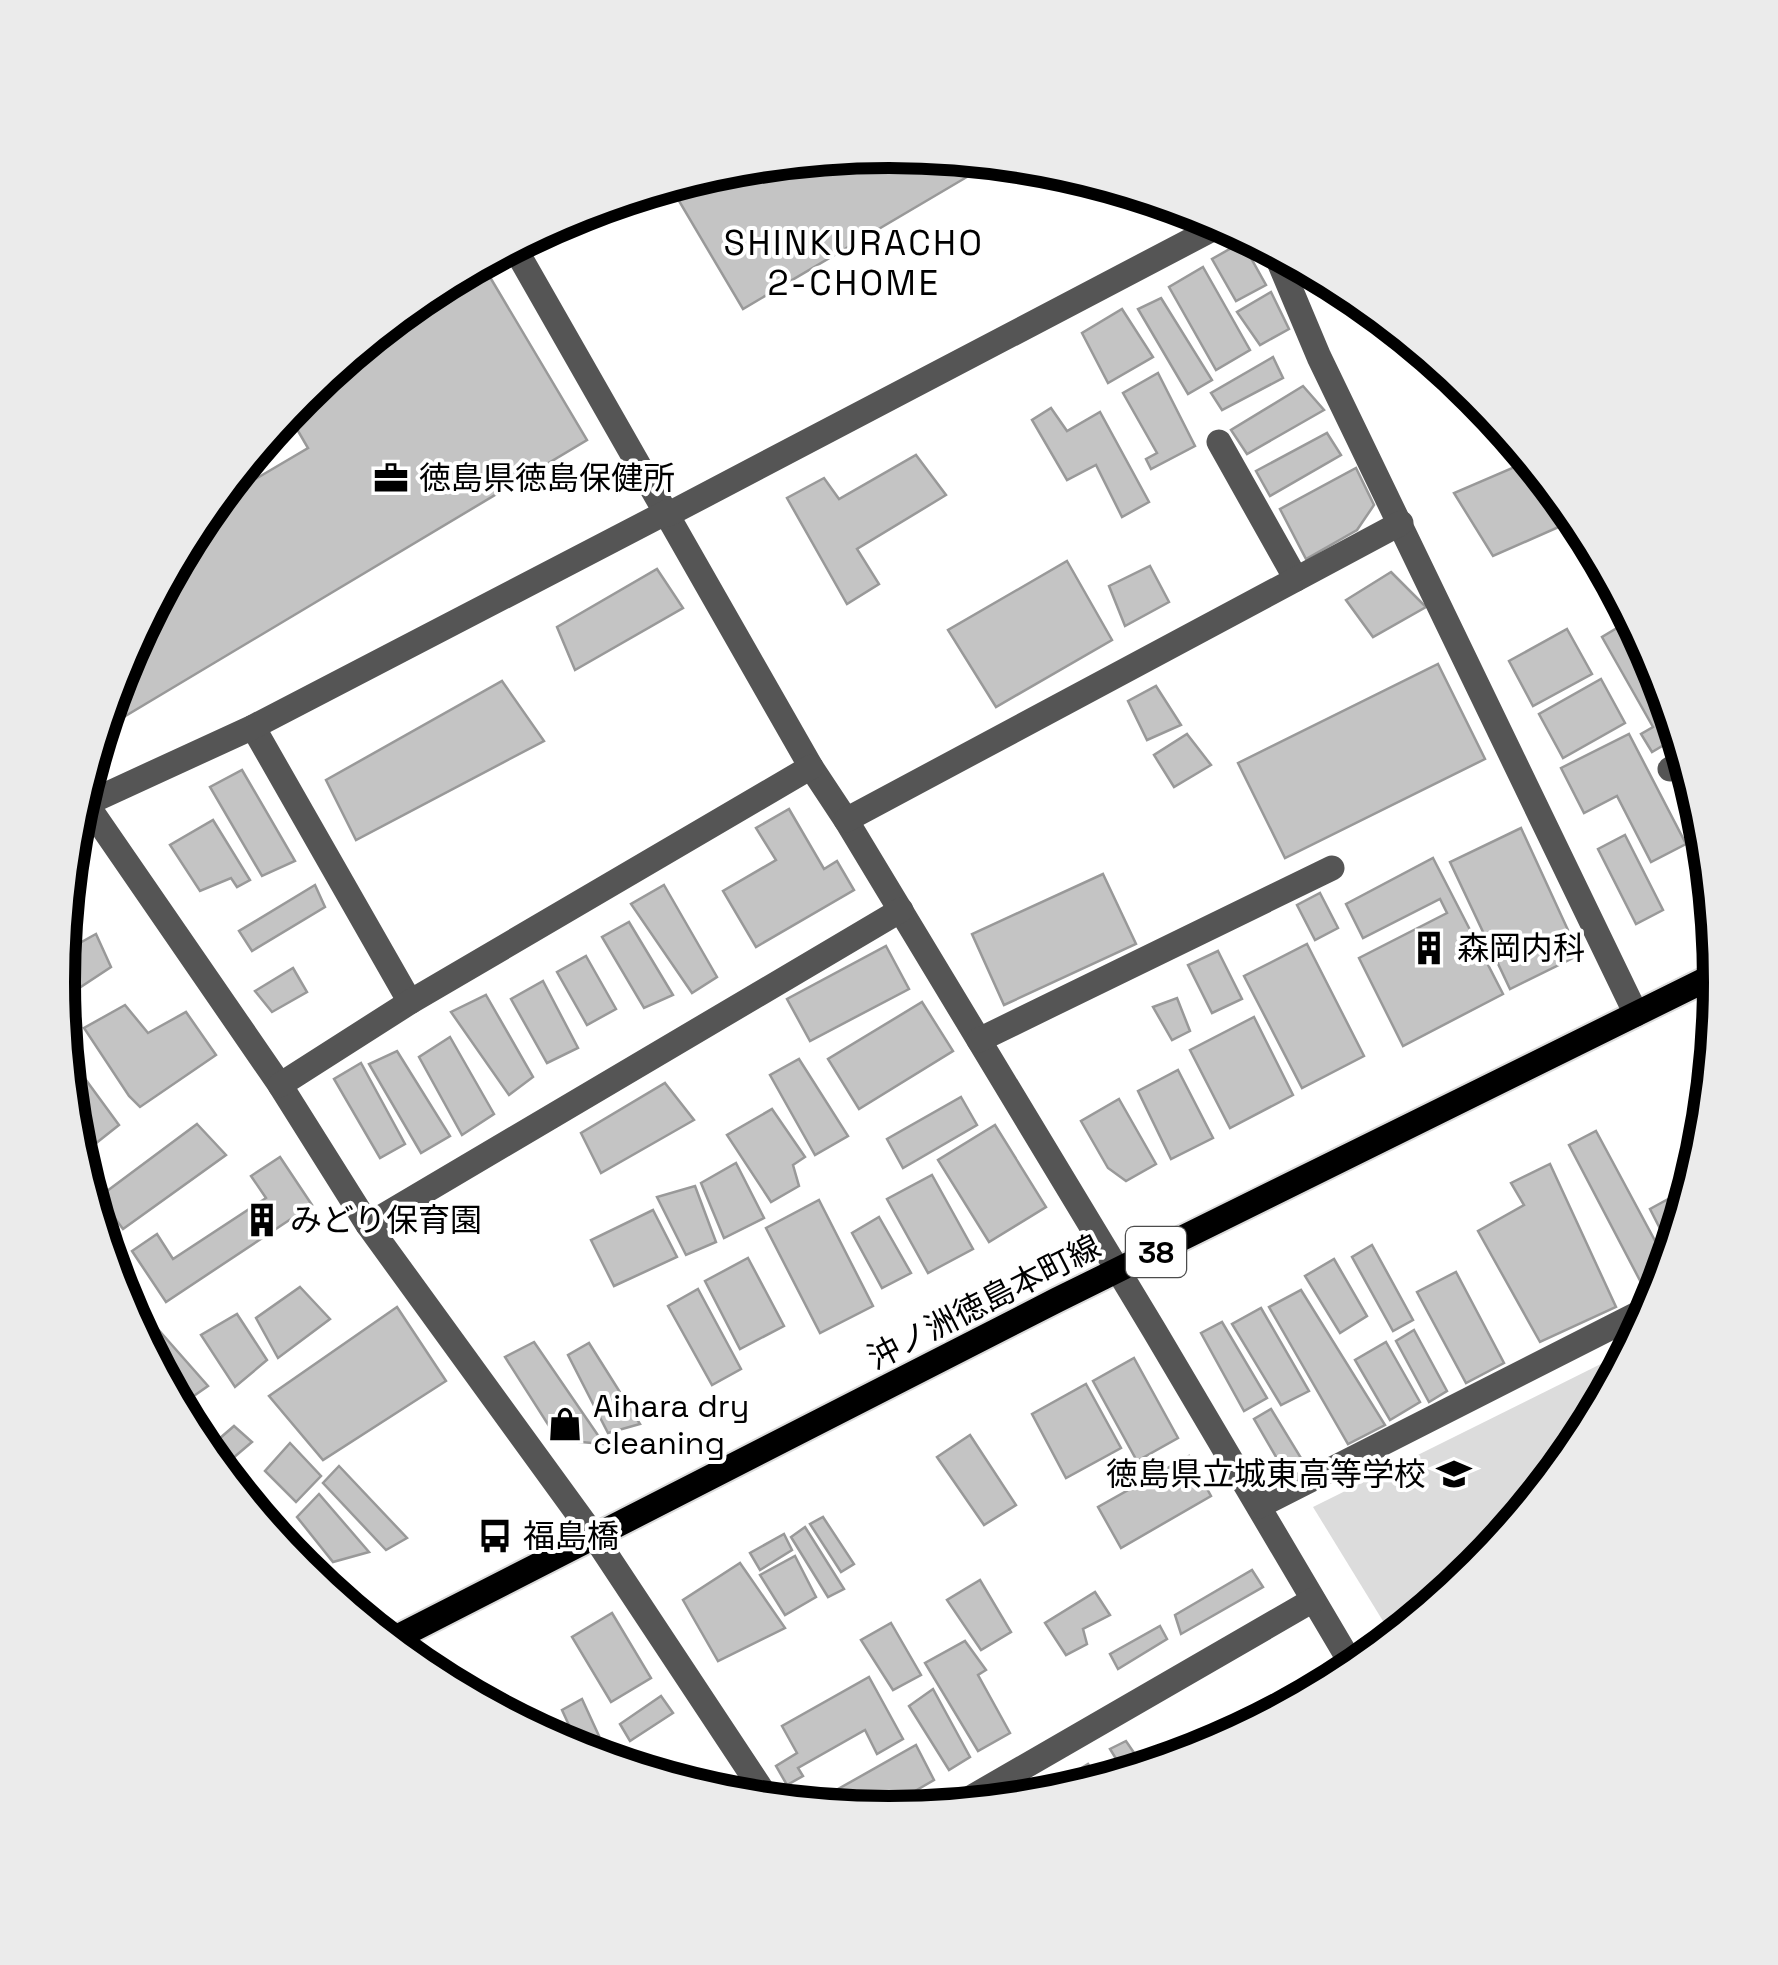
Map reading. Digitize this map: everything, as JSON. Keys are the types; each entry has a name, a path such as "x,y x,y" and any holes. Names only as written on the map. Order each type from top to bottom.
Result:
{"main road":[{"name":"沖ノ洲徳島本町線","path":"402,1635 1118,1270 1703,981"}],"street":[{"path":"98,796 253,726 669,514 1206,232"},
{"path":"520,257 812,767 1347,1655"},
{"path":"1283,271 1319,357 1636,1014"},
{"path":"1218,442 1296,579"},
{"path":"846,820 1401,524"},
{"path":"253,726 410,1002"},
{"path":"280,1086 410,1002 812,767"},
{"path":"92,819 280,1086 368,1225 594,1536 759,1786"},
{"path":"979,1040 1332,868"},
{"path":"368,1225 901,910"},
{"path":"1259,1506 1630,1317"},
{"path":"982,1791 1313,1600"}],"shaded area":[{"name":"徳島県立城東高等学校","path":"1610,1359 1566,1435 1501,1519 1465,1558 1386,1627 1313,1507"}],"building":[{"path":"889,168 974,173 743,309 676,197 783,175 836,170"},
{"path":"1235,246 1247,251 1266,285 1236,301 1212,259"},
{"path":"1203,267 1250,350 1216,370 1169,287"},
{"name":"徳島県徳島保健所","path":"488,274 587,440 118,720 159,622 212,530 244,486 308,448 295,426 313,407 393,337"},
{"path":"1271,292 1289,329 1260,345 1237,312"},
{"path":"1161,298 1212,380 1188,394 1138,309"},
{"path":"1122,309 1153,357 1108,383 1082,333"},
{"path":"1273,357 1283,378 1222,410 1211,393"},
{"path":"1158,373 1195,446 1151,469 1146,459 1157,453 1123,393"},
{"path":"1303,386 1324,410 1247,454 1231,430"},
{"path":"1051,408 1067,431 1100,412 1149,502 1122,517 1096,465 1067,480 1032,420"},
{"path":"1327,433 1341,455 1270,496 1256,471"},
{"path":"916,455 946,495 857,549 879,584 847,604 787,498 824,478 839,499"},
{"path":"1517,466 1563,525 1493,556 1454,493"},
{"path":"1356,468 1374,505 1357,530 1306,559 1280,509"},
{"path":"1067,561 1112,640 996,707 948,630"},
{"path":"1150,566 1169,602 1125,626 1109,586"},
{"path":"657,569 683,608 575,670 557,627"},
{"path":"1391,572 1426,607 1373,637 1346,600"},
{"path":"1621,626 1641,671 1667,743 1652,752 1641,734 1653,727 1602,637"},
{"path":"1567,629 1592,674 1533,706 1509,661"},
{"path":"1438,664 1485,759 1285,858 1238,763"},
{"path":"1601,679 1625,723 1563,758 1539,714"},
{"path":"502,681 544,741 356,840 326,780"},
{"path":"1156,686 1181,725 1147,740 1128,701"},
{"path":"1187,734 1211,765 1174,787 1154,755"},
{"path":"1629,734 1686,844 1651,862 1617,796 1584,813 1561,768"},
{"path":"242,770 295,861 262,876 210,787"},
{"path":"789,809 824,869 837,861 854,890 756,947 723,891 776,860 756,828"},
{"path":"213,820 250,880 237,887 231,878 200,891 170,845"},
{"path":"1521,828 1573,941 1573,958 1510,989 1450,862"},
{"path":"1625,835 1663,910 1636,924 1598,849"},
{"name":"森岡内科","path":"1433,858 1503,994 1403,1046 1359,958 1447,913 1440,899 1363,938 1346,904"},
{"path":"1103,874 1136,944 1004,1005 972,934"},
{"path":"315,885 325,907 252,951 239,931"},
{"path":"664,885 717,977 692,993 631,904"},
{"path":"1320,893 1338,928 1315,940 1297,905"},
{"path":"629,922 673,995 644,1008 602,937"},
{"path":"96,934 111,967 75,991 75,982 76,945"},
{"path":"1307,944 1364,1056 1302,1088 1244,976"},
{"path":"886,946 909,989 810,1041 787,999"},
{"path":"1218,951 1242,999 1212,1013 1188,965"},
{"path":"586,956 616,1009 587,1025 557,972"},
{"path":"293,968 307,992 272,1012 255,991"},
{"path":"543,981 578,1048 547,1063 511,999"},
{"path":"486,995 533,1077 509,1095 451,1012"},
{"path":"1177,998 1190,1031 1172,1040 1153,1007"},
{"path":"922,1002 953,1051 859,1109 828,1059"},
{"path":"125,1005 148,1033 186,1012 216,1055 140,1107 84,1028"},
{"path":"1254,1017 1293,1095 1230,1128 1190,1050"},
{"path":"450,1037 494,1114 462,1135 419,1057"},
{"path":"397,1051 450,1136 421,1153 369,1064"},
{"path":"799,1059 848,1136 815,1155 770,1075"},
{"path":"361,1063 405,1144 380,1158 334,1079"},
{"path":"1178,1070 1213,1138 1171,1159 1138,1091"},
{"path":"80,1072 119,1125 92,1146"},
{"path":"665,1083 694,1120 601,1173 581,1133"},
{"path":"961,1097 977,1125 903,1168 887,1139"},
{"path":"1119,1099 1156,1164 1126,1181 1108,1168 1081,1121"},
{"path":"772,1109 805,1157 793,1165 799,1186 771,1202 727,1135"},
{"path":"197,1124 226,1155 123,1229 108,1208 103,1194"},
{"path":"995,1125 1046,1207 989,1242 938,1160"},
{"path":"1596,1131 1659,1248 1644,1287 1569,1145"},
{"name":"みどり保育園","path":"280,1157 312,1205 166,1302 132,1251 157,1234 173,1259 266,1198 251,1176"},
{"path":"736,1163 764,1218 724,1238 701,1183"},
{"path":"1550,1164 1616,1307 1540,1342 1478,1231 1524,1205 1511,1183"},
{"path":"932,1175 973,1249 928,1273 887,1199"},
{"path":"695,1186 716,1242 686,1255 657,1197"},
{"path":"1674,1196 1663,1234 1650,1209"},
{"path":"819,1200 873,1306 820,1333 766,1228"},
{"path":"653,1210 677,1257 614,1286 591,1240"},
{"path":"879,1217 911,1273 882,1288 852,1233"},
{"path":"1372,1245 1413,1320 1393,1331 1352,1257"},
{"path":"748,1258 784,1326 740,1349 705,1281"},
{"path":"1334,1259 1367,1316 1340,1333 1305,1276"},
{"path":"1456,1272 1504,1363 1466,1383 1417,1292"},
{"path":"300,1287 330,1319 278,1358 256,1318"},
{"path":"698,1289 741,1369 712,1385 668,1306"},
{"path":"1301,1290 1385,1425 1348,1444 1269,1307"},
{"path":"397,1307 446,1381 323,1460 269,1396"},
{"path":"1261,1308 1309,1391 1281,1405 1232,1324"},
{"path":"237,1314 267,1360 235,1387 201,1335"},
{"path":"1222,1322 1267,1398 1244,1411 1201,1333"},
{"path":"156,1327 208,1386 190,1399 153,1330"},
{"path":"1414,1330 1447,1391 1429,1402 1396,1341"},
{"path":"534,1342 604,1444 558,1440 505,1357"},
{"path":"1386,1342 1420,1402 1390,1420 1355,1360"},
{"path":"589,1343 640,1424 608,1433 568,1355"},
{"path":"1134,1358 1178,1438 1137,1461 1093,1381"},
{"path":"1086,1384 1121,1448 1066,1478 1032,1414"},
{"path":"1271,1409 1301,1458 1283,1469 1254,1419"},
{"path":"234,1426 252,1442 230,1460 216,1441"},
{"path":"970,1435 1016,1505 984,1525 937,1457"},
{"path":"290,1443 321,1476 296,1502 265,1471"},
{"path":"1189,1456 1211,1496 1121,1548 1098,1507"},
{"path":"339,1466 407,1538 386,1550 323,1483"},
{"path":"319,1494 369,1552 333,1562 297,1517"},
{"path":"823,1517 854,1564 841,1572 810,1524"},
{"path":"805,1527 844,1589 828,1597 791,1537"},
{"path":"784,1534 792,1550 760,1570 750,1553"},
{"path":"795,1556 816,1597 785,1615 760,1575"},
{"path":"740,1563 785,1628 718,1661 683,1600"},
{"path":"1252,1570 1263,1587 1181,1634 1175,1615"},
{"path":"980,1580 1011,1632 981,1650 947,1600"},
{"path":"1095,1592 1110,1615 1083,1629 1087,1644 1066,1655 1045,1623"},
{"path":"612,1613 651,1678 611,1702 572,1637"},
{"path":"891,1623 921,1675 893,1690 861,1640"},
{"path":"1160,1626 1167,1639 1118,1669 1110,1654"},
{"path":"965,1641 986,1670 978,1675 1010,1733 978,1751 925,1663"},
{"path":"869,1677 903,1739 877,1754 865,1730 798,1768 803,1776 787,1785 776,1766 797,1753 782,1726"},
{"path":"933,1689 970,1757 949,1770 909,1706"},
{"path":"661,1696 673,1713 630,1741 620,1724"},
{"path":"582,1699 599,1736 591,1740 573,1733 562,1710"},
{"path":"1126,1741 1137,1757 1119,1763 1110,1749"},
{"path":"916,1745 934,1780 907,1796 829,1794"},
{"path":"1088,1764 1092,1771 1068,1776"}],"place":[{"name":"徳島県徳島保健所","path":"391,478"},
{"name":"森岡内科","path":"1429,948"},
{"name":"みどり保育園","path":"262,1220"},
{"name":"Aihara dry cleaning","path":"565,1424"},
{"name":"徳島県立城東高等学校","path":"1454,1474"},
{"name":"福島橋","path":"495,1536"}],"district":[{"name":"SHINKURACHO 2-CHOME","path":"854,263"}]}
